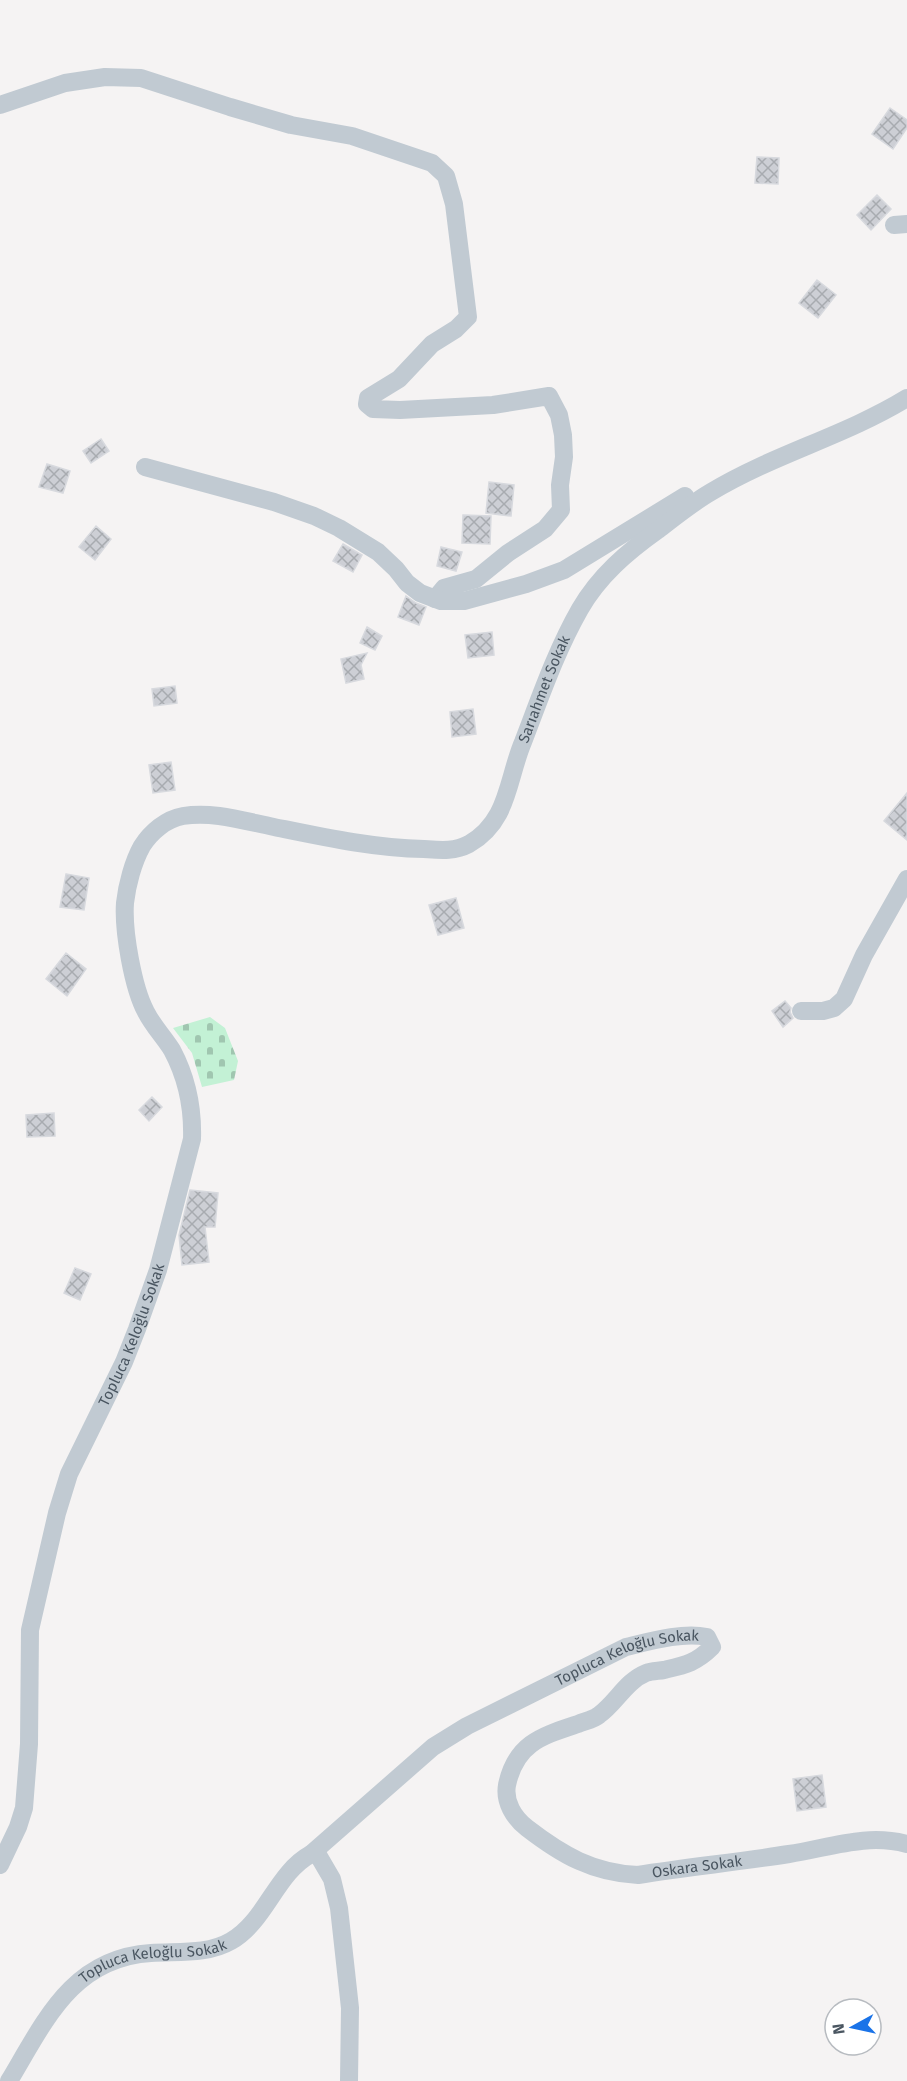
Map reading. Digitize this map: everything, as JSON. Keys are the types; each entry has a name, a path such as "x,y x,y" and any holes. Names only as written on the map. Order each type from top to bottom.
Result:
{"street":[{"path":"0,105 64,83 105,77 141,78 291,125 352,136 405,153 432,163 446,176 454,204 468,317 456,329 432,344 399,380 368,398 367,404 373,409 400,410 493,405 549,396 559,415 564,457 560,485 561,510 545,529 476,579 444,588 435,599"},
{"name":"Sarıahmet Sokak","path":"169,822 179,816 207,814 319,837 394,849 453,850 469,844 484,831 503,808 521,747 565,639 590,593 620,559 712,491 861,423 907,398"},
{"path":"146,467 274,502 314,516 378,552 407,583 420,593 441,602 464,601 526,584 564,570 691,493 701,489 712,491"},
{"name":"Topluca Keloğlu Sokak","path":"0,1865 18,1827 24,1808 29,1744 30,1630 57,1513 69,1474 124,1362 137,1329 158,1270 192,1139 188,1090 172,1052 145,1011 135,981 127,938 125,903 130,877 142,847 156,828 169,822"},
{"path":"801,1011 823,1011 834,1008 844,999 864,955 907,879"},
{"name":"Topluca Keloğlu Sokak","path":"9,2081 58,2001 81,1978 98,1966 123,1956 216,1948 242,1934 300,1861 311,1854 433,1747 467,1726 626,1647 696,1635 707,1637 712,1647 700,1659 684,1666 646,1673 629,1684 618,1700 597,1717 541,1736 526,1747 515,1761 511,1773 507,1788 509,1807"},
{"name":"Oskara Sokak","path":"509,1807 518,1821 562,1854 616,1874 638,1875 789,1854 853,1840 873,1838 907,1844"},
{"path":"311,1854 318,1855 332,1879 339,1908 350,2008 349,2081"}],"green space":[{"path":"210,1017 225,1028 238,1061 234,1080 202,1087 192,1053 173,1028"}],"building":[{"path":"890,108 907,120 907,128 893,149 872,134"},
{"path":"757,157 779,158 778,184 755,183"},
{"path":"877,195 891,209 871,230 857,215"},
{"path":"817,280 836,295 818,318 799,303"},
{"path":"101,439 109,451 91,463 83,451"},
{"path":"47,464 70,471 63,493 39,487"},
{"path":"489,482 514,485 511,516 486,513"},
{"path":"463,515 491,516 490,544 462,543"},
{"path":"96,526 111,539 95,560 79,547"},
{"path":"343,544 362,555 353,572 333,561"},
{"path":"441,547 462,552 456,571 437,566"},
{"path":"406,596 426,607 419,625 398,617"},
{"path":"367,627 382,636 375,650 360,643"},
{"path":"492,632 494,655 468,658 465,635"},
{"path":"367,653 361,665 364,679 346,683 341,659"},
{"path":"175,686 177,703 154,706 152,689"},
{"path":"473,709 476,734 452,737 450,712"},
{"path":"171,762 175,790 153,793 149,765"},
{"path":"907,793 907,840 884,821"},
{"path":"66,874 89,878 84,910 60,907"},
{"path":"456,898 464,928 438,935 429,905"},
{"path":"66,953 86,969 67,996 46,979"},
{"path":"785,1001 791,1008 793,1018 783,1027 772,1011"},
{"path":"152,1097 162,1107 149,1121 139,1110"},
{"path":"54,1113 55,1136 27,1137 26,1115"},
{"path":"190,1190 218,1193 215,1227 205,1227 209,1262 182,1265 179,1235"},
{"path":"75,1268 91,1274 80,1300 64,1293"},
{"path":"822,1775 826,1807 797,1811 793,1779"}]}
